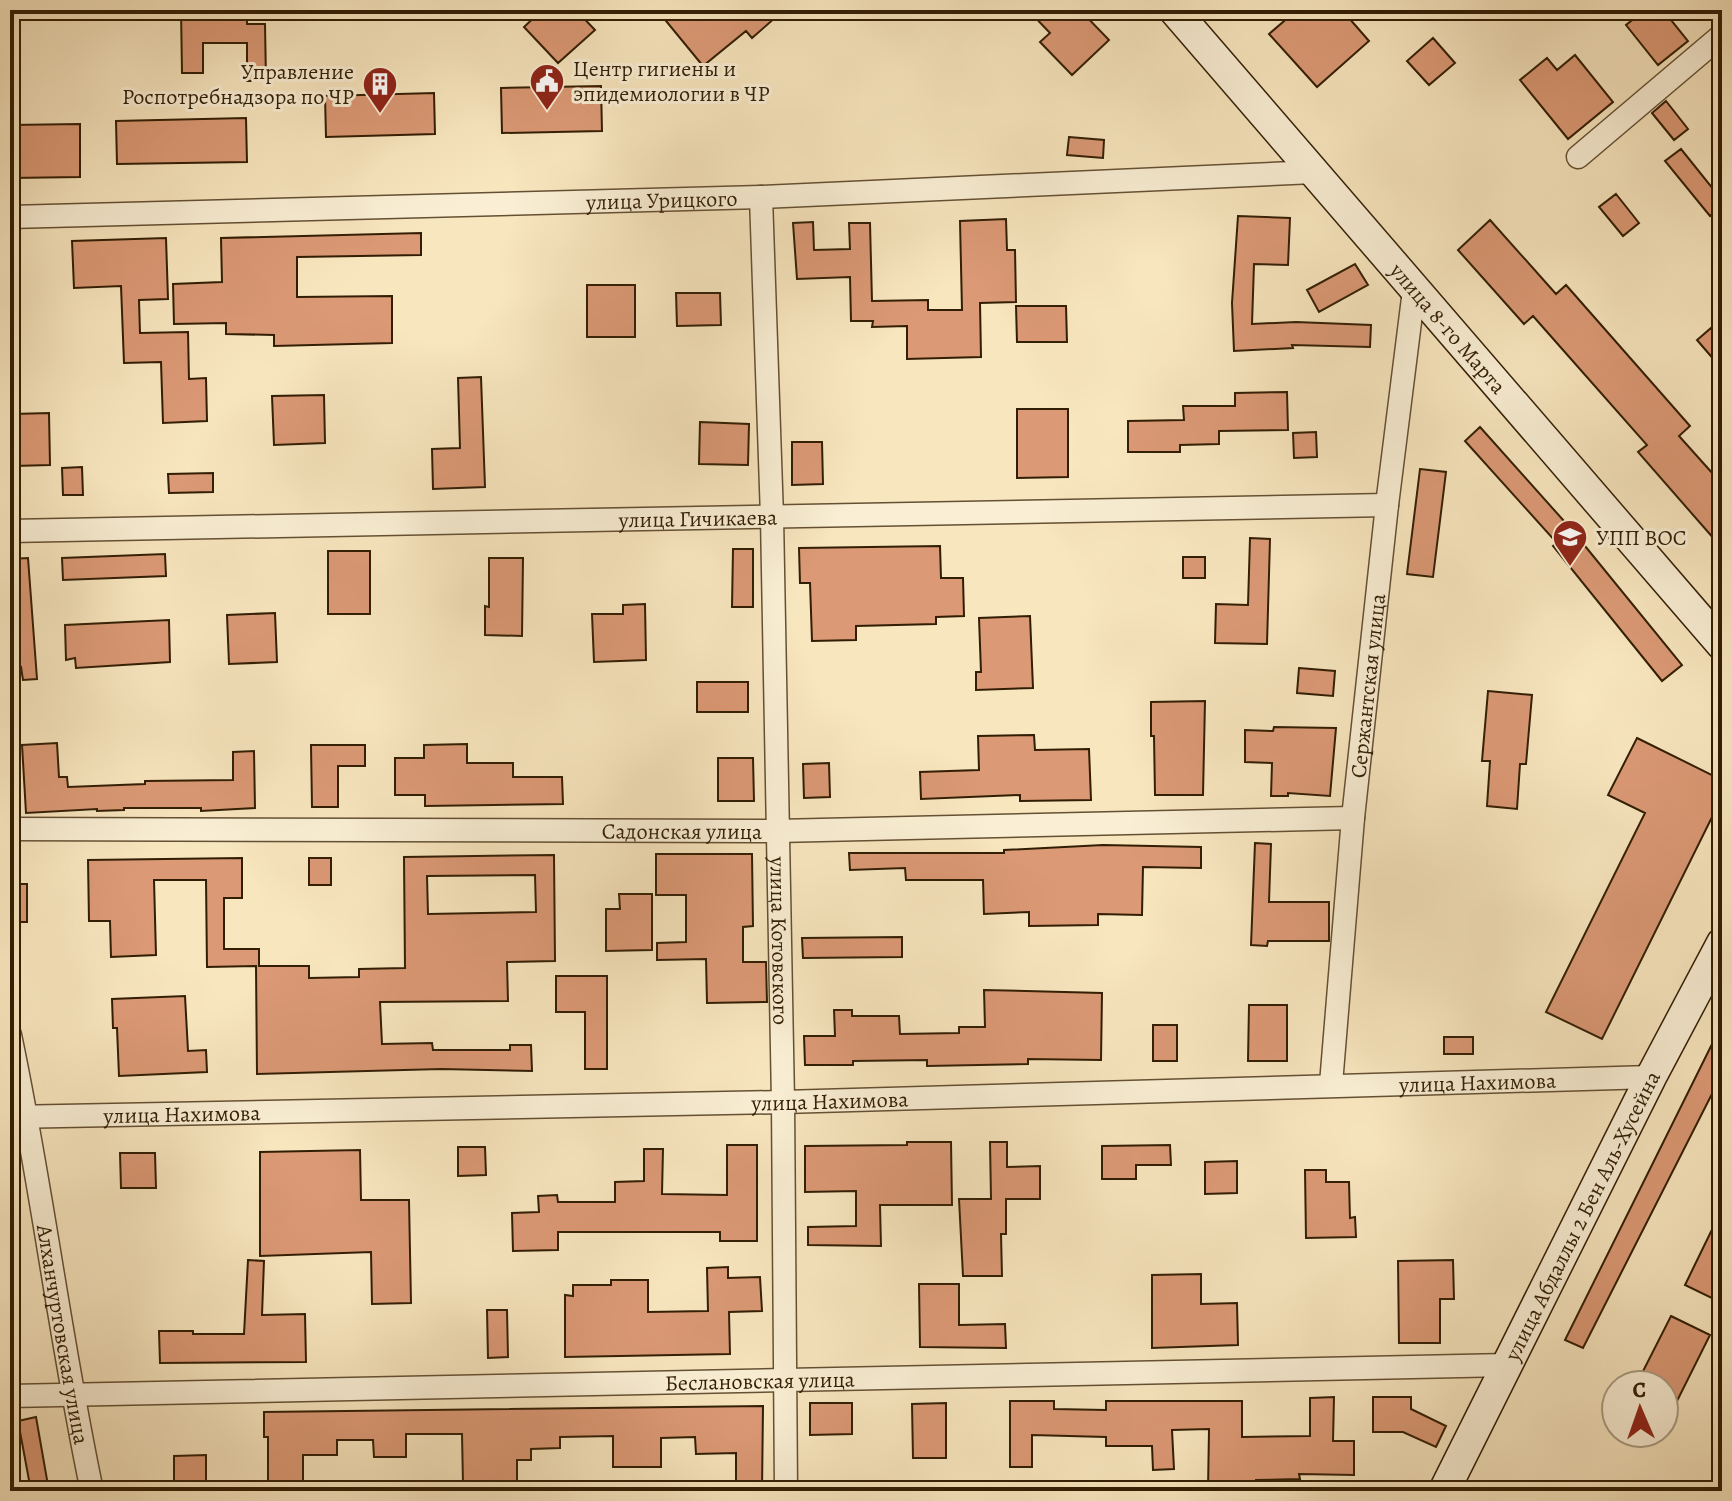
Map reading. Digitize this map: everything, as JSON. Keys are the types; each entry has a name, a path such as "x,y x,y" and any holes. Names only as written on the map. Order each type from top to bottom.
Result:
{"street":[{"name":"улица 8-го Марта","path":"1174,10 1722,645"},
{"path":"1578,157 1722,35"},
{"name":"улица Урицкого","path":"10,217 761,197 1314,172"},
{"name":"улица Котовского","path":"761,197 772,517 783,1102 786,1491"},
{"name":"Сержантская улица","path":"1331,1084 1353,818 1414,290"},
{"name":"улица Гичикаева","path":"10,531 1387,505"},
{"name":"Садонская улица","path":"10,829 777,831 1353,818"},
{"name":"улица Абдаллы 2 Бен Аль-Хусейна","path":"1444,1491 1651,1077 1722,943"},
{"name":"Алханчуртовская улица","path":"10,1035 19,1117 92,1491"},
{"name":"улица Нахимова","path":"19,1117 783,1102 1651,1077"},
{"name":"Беслановская улица","path":"10,1396 1508,1365"}],"building":[{"path":"181,10 247,10 247,24 265,24 266,81 247,81 247,43 203,43 203,73 182,73"},
{"path":"542,10 576,10 595,30 558,63 524,27"},
{"path":"657,10 784,10 752,38 746,31 703,66"},
{"path":"1028,10 1080,10 1109,40 1072,75 1040,42 1050,33"},
{"path":"1297,10 1342,10 1369,41 1317,87 1269,34"},
{"path":"1645,10 1663,10 1688,41 1658,65 1626,25"},
{"path":"1433,38 1455,63 1429,85 1407,61"},
{"path":"1575,55 1613,102 1568,139 1520,80 1547,58 1557,70"},
{"path":"601,86 602,131 502,133 501,88"},
{"name":"Управление Роспотребнадзора по ЧР","path":"434,93 435,134 326,137 325,96"},
{"path":"1666,101 1688,129 1674,140 1652,113"},
{"path":"246,118 247,162 117,164 116,121"},
{"path":"80,124 80,177 11,178 10,125"},
{"path":"1069,137 1104,140 1103,158 1067,155"},
{"path":"1681,149 1722,200 1722,206 1710,216 1665,161"},
{"path":"1616,194 1639,223 1623,236 1599,207"},
{"path":"1238,216 1290,218 1288,265 1254,264 1252,324 1371,325 1370,347 1292,345 1293,348 1234,351 1232,303"},
{"path":"1006,219 1007,250 1015,250 1016,302 980,303 981,357 907,359 907,326 872,327 873,321 851,321 850,277 797,279 793,223 813,222 814,250 850,249 849,223 870,223 872,301 928,300 928,310 962,310 960,221"},
{"path":"1490,220 1556,294 1566,285 1690,426 1679,436 1722,484 1722,548 1638,452 1647,445 1533,316 1524,324 1458,250"},
{"path":"421,233 421,255 297,257 297,297 392,296 392,343 274,346 274,335 226,334 226,323 174,324 173,284 222,282 221,238"},
{"path":"166,238 168,299 139,300 140,333 188,332 189,379 206,378 207,421 163,423 161,362 124,363 121,286 74,288 72,241"},
{"path":"1355,264 1368,285 1319,312 1307,290"},
{"path":"587,285 635,285 635,337 587,337"},
{"path":"676,293 720,293 721,325 677,326"},
{"path":"1016,306 1066,306 1067,342 1017,342"},
{"path":"1711,328 1722,341 1722,369 1697,340"},
{"path":"481,377 485,487 433,489 432,449 460,448 458,378"},
{"path":"1287,392 1288,430 1219,431 1219,444 1180,445 1180,452 1128,452 1128,421 1184,420 1183,406 1235,406 1235,393"},
{"path":"324,395 325,443 274,445 272,396"},
{"path":"1017,409 1068,409 1068,477 1017,478"},
{"path":"49,413 50,465 14,466 13,414"},
{"path":"700,422 749,424 748,465 699,464"},
{"path":"1480,427 1572,530 1682,665 1662,681 1553,546 1557,543 1465,441"},
{"path":"1316,432 1317,457 1294,458 1293,433"},
{"path":"792,442 822,442 823,484 792,485"},
{"path":"82,467 83,495 63,495 62,468"},
{"path":"1420,469 1446,472 1433,577 1407,574"},
{"path":"213,473 213,492 169,493 168,474"},
{"path":"1250,538 1270,539 1267,644 1215,643 1216,604 1248,605"},
{"path":"940,546 941,578 963,578 964,616 936,617 936,624 856,626 856,640 812,641 810,583 800,583 799,548"},
{"path":"733,549 753,549 753,607 732,607"},
{"path":"328,551 370,551 370,614 328,614"},
{"path":"165,554 166,576 63,580 62,558"},
{"path":"1183,557 1205,557 1205,578 1183,578"},
{"path":"28,558 37,679 23,680 21,667 10,669 10,635 17,634 10,559"},
{"path":"489,558 523,558 522,636 485,635 485,606 489,607"},
{"path":"645,604 646,660 594,662 592,614 623,614 623,605"},
{"path":"275,613 277,662 229,664 227,615"},
{"path":"1030,616 1033,688 976,690 976,672 981,672 979,618"},
{"path":"169,620 170,662 76,668 75,658 66,660 65,625"},
{"path":"1299,668 1335,671 1333,696 1297,693"},
{"path":"697,682 748,682 748,712 697,712"},
{"path":"1488,691 1532,695 1526,764 1520,764 1517,809 1487,806 1490,761 1482,761"},
{"path":"1205,701 1203,795 1155,795 1151,702"},
{"path":"1274,727 1336,728 1330,796 1288,793 1288,796 1271,796 1272,763 1245,762 1245,730 1273,731"},
{"path":"1034,735 1035,750 1089,749 1091,800 1020,801 1020,795 921,799 920,772 979,770 978,736"},
{"path":"1637,738 1722,780 1722,797 1602,1039 1546,1012 1645,813 1608,795"},
{"path":"57,743 59,777 67,777 68,787 145,784 145,781 233,780 233,752 254,751 255,808 201,811 201,808 124,808 26,813 22,745"},
{"path":"467,744 467,763 513,763 513,777 562,777 563,804 425,806 425,795 395,795 395,758 424,758 424,745"},
{"path":"311,745 365,745 365,766 338,766 338,807 312,807"},
{"path":"718,758 753,758 754,801 718,801"},
{"path":"829,763 830,797 804,798 803,764"},
{"path":"1255,843 1271,844 1269,902 1329,902 1329,941 1268,941 1267,946 1251,945"},
{"path":"1103,845 1201,847 1201,868 1143,867 1142,915 1098,914 1098,925 1029,926 1029,912 984,914 983,880 906,880 905,868 850,870 849,853 1004,853 1004,850"},
{"path":"656,854 752,854 753,926 743,927 743,962 766,962 767,1002 707,1003 706,959 657,960 657,943 686,942 686,895 656,895"},
{"path":"554,855 555,961 507,962 508,1001 380,1002 382,1044 432,1043 433,1050 510,1050 510,1045 531,1045 532,1071 441,1069 257,1074 256,966 207,967 206,880 154,880 156,955 111,957 110,921 89,921 88,860 242,858 242,898 224,898 224,949 259,949 259,966 309,966 309,978 359,977 359,969 405,968 404,857","holes":["535,875 536,912 428,914 427,876"]},
{"path":"309,858 331,858 331,885 309,885"},
{"path":"10,884 27,884 27,922 10,922"},
{"path":"619,894 652,894 652,950 606,951 606,909 620,909"},
{"path":"902,937 902,957 803,958 802,938"},
{"path":"556,976 607,976 607,1069 585,1069 585,1012 556,1012"},
{"path":"984,990 1102,993 1101,1060 1028,1059 1028,1064 927,1066 927,1060 853,1061 853,1065 805,1065 804,1036 835,1036 834,1010 852,1010 852,1016 899,1016 900,1034 959,1033 959,1027 985,1027"},
{"path":"185,996 188,1051 206,1050 207,1072 119,1076 112,999"},
{"path":"1249,1005 1287,1005 1287,1061 1248,1061"},
{"path":"1722,1024 1722,1086 1717,1084 1583,1348 1565,1340"},
{"path":"1153,1025 1177,1025 1177,1061 1153,1061"},
{"path":"1444,1037 1473,1037 1473,1054 1444,1054"},
{"path":"907,1142 951,1142 952,1205 880,1205 881,1246 808,1245 808,1227 856,1226 856,1191 805,1192 805,1146 907,1145"},
{"path":"990,1142 1007,1142 1007,1167 1040,1166 1040,1199 1006,1199 1006,1234 1001,1234 1002,1276 963,1276 959,1199 991,1199"},
{"path":"727,1145 757,1145 757,1241 720,1241 720,1232 558,1232 558,1250 513,1251 512,1213 539,1212 538,1196 557,1195 558,1202 615,1202 615,1182 644,1181 644,1149 663,1149 662,1194 727,1195"},
{"path":"1170,1145 1171,1165 1136,1165 1136,1179 1102,1179 1102,1146"},
{"path":"458,1147 485,1147 486,1175 458,1176"},
{"path":"360,1150 361,1200 409,1200 411,1303 372,1304 371,1252 260,1256 260,1152"},
{"path":"120,1153 155,1153 156,1188 121,1188"},
{"path":"1237,1161 1237,1193 1205,1194 1205,1162"},
{"path":"1305,1170 1326,1170 1326,1182 1349,1182 1350,1218 1355,1217 1356,1237 1306,1238"},
{"path":"1722,1209 1722,1303 1685,1285"},
{"path":"248,1260 264,1261 262,1315 305,1314 306,1362 160,1363 159,1331 244,1334"},
{"path":"1453,1260 1454,1299 1440,1299 1440,1343 1399,1343 1398,1261"},
{"path":"728,1267 728,1278 760,1277 762,1311 729,1312 730,1354 565,1357 565,1295 573,1296 573,1285 611,1285 611,1280 648,1280 648,1312 708,1311 707,1268"},
{"path":"1201,1274 1201,1304 1237,1303 1238,1345 1152,1348 1152,1275"},
{"path":"919,1284 959,1284 959,1325 1005,1324 1006,1348 920,1347"},
{"path":"487,1310 507,1310 508,1357 488,1358"},
{"path":"1671,1316 1710,1335 1680,1395 1680,1369 1644,1369"},
{"path":"1334,1397 1333,1441 1354,1441 1354,1475 1299,1474 1300,1479 1256,1480 1255,1491 1208,1491 1209,1429 1172,1430 1174,1469 1153,1470 1152,1446 1106,1446 1106,1437 1032,1435 1032,1467 1010,1467 1010,1401 1054,1401 1054,1409 1106,1410 1106,1401 1242,1401 1242,1437 1310,1436 1310,1398"},
{"path":"1373,1397 1411,1397 1411,1409 1446,1426 1436,1447 1403,1432 1373,1432"},
{"path":"810,1403 852,1403 852,1434 810,1435"},
{"path":"946,1403 946,1458 913,1458 912,1404"},
{"path":"763,1406 762,1491 736,1491 736,1453 696,1454 695,1437 661,1438 661,1467 613,1467 613,1436 560,1437 560,1448 531,1449 531,1460 517,1460 517,1484 463,1484 462,1434 406,1434 406,1457 374,1457 373,1440 337,1440 337,1455 303,1455 303,1491 268,1491 268,1437 264,1437 264,1412"},
{"path":"36,1417 49,1491 31,1491 18,1421"},
{"path":"206,1455 206,1491 174,1491 174,1456"}],"place":[{"name":"Центр гигиены и эпидемиологии в ЧР","path":"547,112"},
{"name":"Управление Роспотребнадзора по ЧР","path":"380,115"},
{"name":"УПП ВОС","path":"1570,568"}]}
